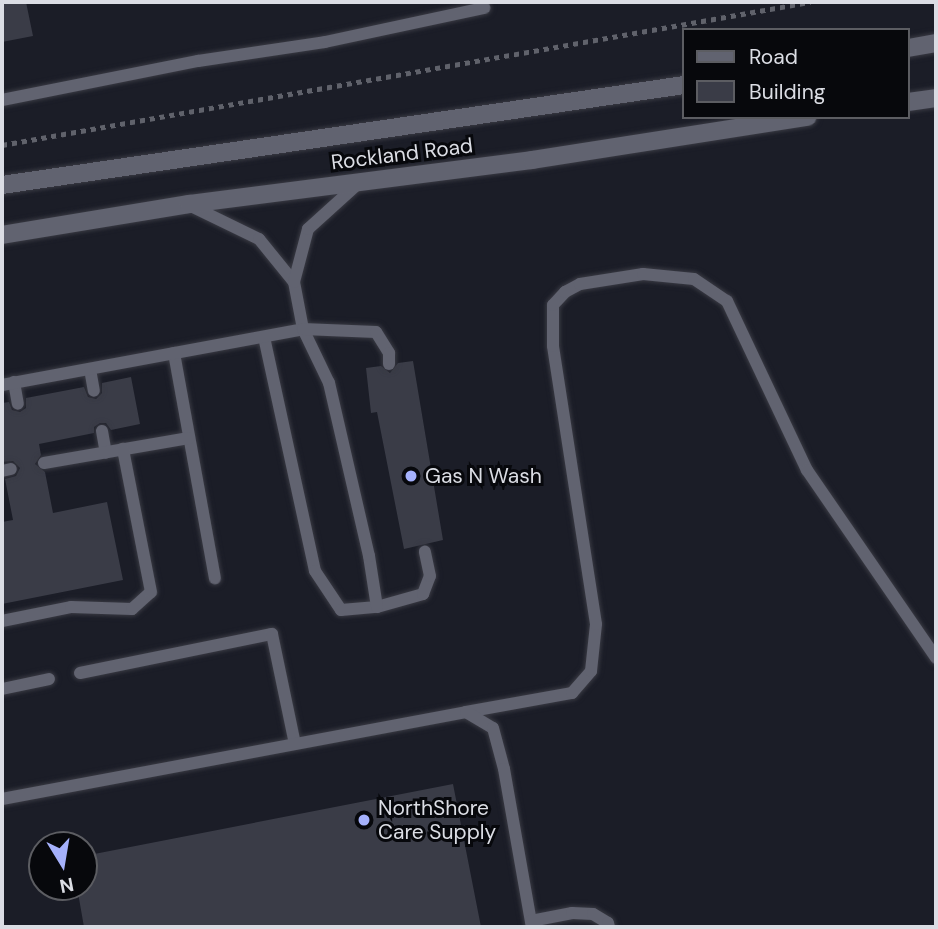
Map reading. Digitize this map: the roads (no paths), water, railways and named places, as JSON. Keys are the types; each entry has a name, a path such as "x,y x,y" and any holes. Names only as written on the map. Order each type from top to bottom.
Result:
{"main road":[{"path":"910,48 936,43"},
{"name":"Rockland Road","path":"2,185 682,85"},
{"path":"910,102 936,98"},
{"name":"Rockland Road","path":"2,235 189,204 531,160 795,119"}],"lane":[{"path":"2,100 198,61 325,42 484,8"},
{"path":"293,282 308,229 361,182"},
{"path":"189,204 259,239 293,282 303,329 329,383 369,556 377,607"},
{"path":"2,799 572,693 591,671 596,624 553,346 553,305 580,284 643,274 694,279 727,301 807,470 936,658"},
{"path":"18,404 8,384 303,329 376,332 389,353 389,364"},
{"path":"264,337 314,571 341,610 377,607 423,594 430,576 425,552"},
{"path":"174,353 215,578"},
{"path":"90,369 94,391"},
{"path":"102,431 106,453"},
{"path":"44,463 189,438"},
{"path":"2,621 71,607 132,609 151,592 123,449"},
{"path":"80,673 272,634 295,744"},
{"path":"2,689 49,679"},
{"path":"466,712 493,728 504,769 531,924 572,913 593,914 608,923 609,927"}],"place":[{"name":"Gas N Wash","path":"411,476"},
{"name":"NorthShore Care Supply","path":"364,820"}]}
